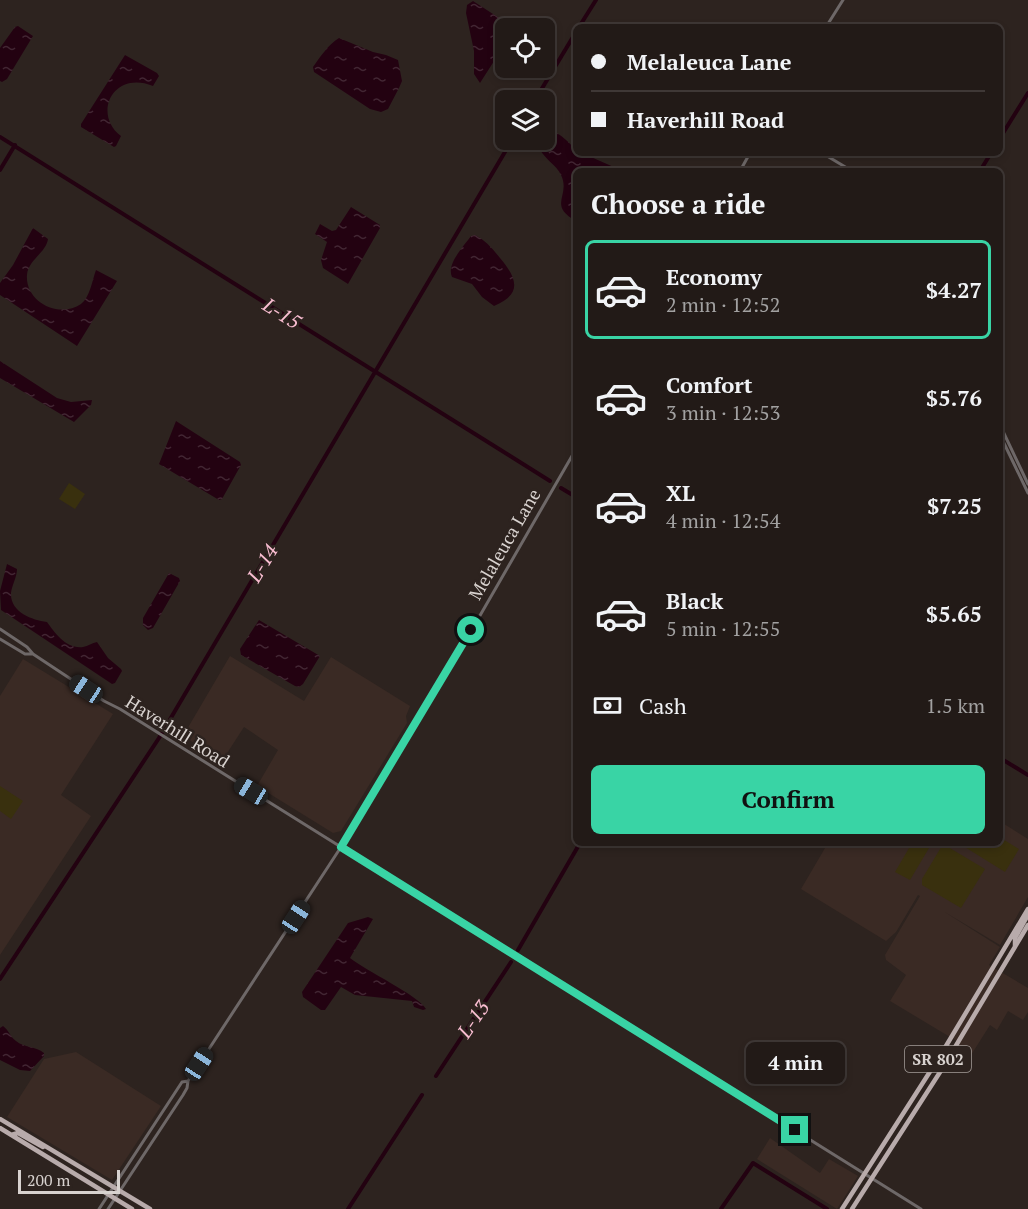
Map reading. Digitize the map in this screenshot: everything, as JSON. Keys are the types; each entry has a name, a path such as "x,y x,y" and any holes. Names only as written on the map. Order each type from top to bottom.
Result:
{"main road":[{"name":"SR 802","path":"842,1209 917,1092 1028,909"},
{"path":"1015,947 1015,938 1028,915"},
{"name":"SR 802","path":"852,1209 1028,926"},
{"path":"914,1112 917,1092"},
{"path":"0,1119 150,1209"},
{"path":"0,1127 9,1124"},
{"path":"0,1127 132,1209"},
{"path":"11,1135 18,1133 37,1145 54,1151"}],"street":[{"path":"828,24 843,0"},
{"path":"827,156 847,168"},
{"path":"1003,431 1028,484"},
{"path":"1003,441 1028,493"},
{"name":"Melaleuca Lane","path":"108,1209 188,1088 188,1080 341,847 463,645 573,453"},
{"name":"Haverhill Road","path":"0,628 33,654 153,731 921,1209"},
{"name":"Haverhill Road","path":"0,639 25,654 33,654"},
{"name":"Melaleuca Lane","path":"99,1209 182,1082 188,1080"}],"shaded area":[{"path":"69,483 85,494 75,509 59,499"},
{"path":"230,656 304,701 331,657 410,706 406,716 407,723 341,831 333,833 257,786 278,750 244,727 222,761 183,736"},
{"path":"23,659 113,714 61,795 91,816 0,955 0,696"},
{"path":"0,786 23,801 11,819 0,811"},
{"path":"1003,823 1028,839 1028,897 1000,945 943,911 1000,947 989,965 1028,988 1028,1012 1023,1020 1008,1011 997,1030 990,1025 961,1071 948,1063 960,1043 890,1001 906,975 886,960 885,955 920,896 918,895 896,932 886,941 801,889 826,846 1003,846"},
{"path":"1003,839 1019,849 1005,872 963,846 1003,846"},
{"path":"910,846 930,846 910,880 895,872"},
{"path":"942,846 946,846 985,869 961,908 922,885 922,879"},
{"path":"76,1052 161,1106 112,1180 7,1117 44,1059"},
{"path":"770,1138 820,1173 829,1159 858,1176 837,1209 757,1159"}],"water":[{"path":"473,1 499,18 495,18 495,60 480,83 474,74 474,51 466,13 467,5"},
{"path":"18,26 33,36 7,79 2,82 0,81 0,48"},
{"path":"339,38 398,60 402,81 388,109 381,112 370,109 314,72 313,67 318,59"},
{"path":"125,55 159,76 153,86 139,83 127,84 111,97 108,117 112,127 121,136 114,147 81,127 81,124"},
{"path":"555,133 573,147 573,156 589,156 616,168 573,168 573,219 567,215 561,205 563,182 561,175 541,150 555,150"},
{"path":"351,207 380,225 380,228 348,284 323,268 321,260 327,242 315,234 320,224 332,231 336,230"},
{"path":"33,228 48,239 47,244 30,265 27,275 28,285 37,300 54,309 72,308 84,301 96,270 117,281 77,346 0,295 0,283 13,265"},
{"path":"475,235 495,251 513,279 513,291 510,296 494,306 482,297 472,284 452,277 451,267 460,250 471,236"},
{"path":"0,361 57,398 71,402 92,400 91,405 74,422 0,378"},
{"path":"176,421 240,462 241,465 222,499 219,500 159,464"},
{"path":"7,564 17,569 11,593 18,610 29,617 47,622 66,643 83,647 97,642 108,658 122,671 115,683 112,684 1,610 0,591"},
{"path":"169,573 179,578 180,581 153,628 148,630 143,625 143,618"},
{"path":"259,620 320,656 299,687 241,655 240,649"},
{"path":"368,917 373,919 350,958 403,990 426,1009 414,1007 412,1001 355,995 341,987 325,1010 321,1010 303,997 302,992 348,923"},
{"path":"3,1026 19,1043 44,1053 44,1056 30,1071 20,1070 0,1060 0,1028"}],"waterway":[{"name":"L-14","path":"581,24 596,0"},
{"name":"L-14","path":"541,90 573,37"},
{"name":"L-13","path":"1003,133 1028,93"},
{"name":"L-15","path":"0,137 550,481"},
{"name":"L-15","path":"0,170 15,145"},
{"name":"L-14","path":"0,979 159,738 506,150"},
{"name":"L-13","path":"982,168 989,156"},
{"name":"L-15","path":"561,488 573,495"},
{"name":"L-15","path":"1003,760 1028,775"},
{"name":"L-13","path":"518,950 578,846"},
{"name":"L-13","path":"436,1076 511,962"},
{"name":"L-13","path":"348,1209 422,1095"},
{"path":"721,1209 753,1163 827,1209"}],"route":[{"path":"471,630 341,847 795,1130"}]}
